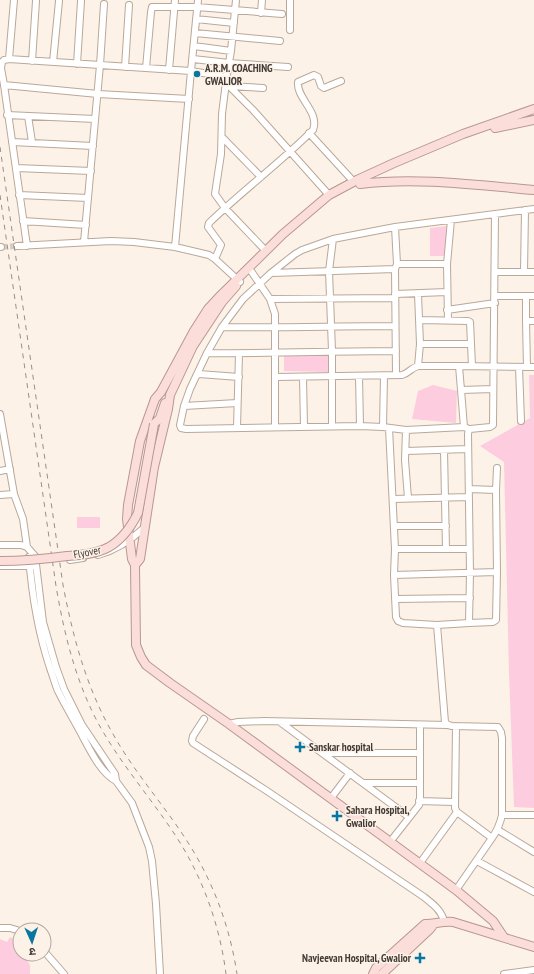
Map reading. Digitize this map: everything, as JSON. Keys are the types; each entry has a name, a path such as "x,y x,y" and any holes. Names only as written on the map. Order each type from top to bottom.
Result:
{"main road":[{"path":"502,936 489,916 456,890 229,724 170,684 146,665 140,658 136,645 135,565 132,559 127,513 140,441 154,399 161,399 194,331 220,294 239,280 333,199 357,183 394,162 463,134 534,109"},
{"path":"250,270 265,250 329,195 478,134 498,127 534,120"},
{"path":"357,183 419,181 534,190"},
{"path":"135,565 140,559 154,467 170,395 193,346 207,323 239,280"},
{"name":"Flyover","path":"0,561 21,561 90,554 102,551 111,546 124,535 133,524 138,513 154,424 160,418 161,399 170,395"},
{"path":"477,930 486,927 489,923 489,916"},
{"path":"375,973 425,924 434,924 444,921 453,922 534,946"}],"street":[{"path":"9,59 14,0"},
{"path":"175,247 198,0"},
{"path":"236,0 232,51 222,114 222,137 215,190 217,198 225,208 265,250"},
{"path":"261,12 262,0"},
{"path":"290,0 290,30"},
{"path":"32,61 36,1"},
{"path":"53,62 59,1"},
{"path":"76,64 81,1"},
{"path":"169,70 174,3"},
{"path":"146,68 151,9 154,6 174,3 235,11 282,14"},
{"path":"84,242 96,119 104,4"},
{"path":"125,67 129,5"},
{"path":"196,19 234,23"},
{"path":"195,33 280,41"},
{"path":"194,46 232,51"},
{"path":"27,246 1,61 9,59 192,71 227,82 263,88"},
{"path":"193,59 288,67"},
{"path":"215,259 221,245 208,225 209,223 290,152 310,133 314,127 313,119 299,89 298,82 314,75 318,77 321,86 324,88 341,81"},
{"path":"227,82 329,195"},
{"path":"4,85 98,94 189,99"},
{"path":"8,115 96,119"},
{"path":"28,116 32,142"},
{"path":"310,133 357,183"},
{"path":"222,137 261,177"},
{"path":"12,142 93,146"},
{"path":"16,168 91,171"},
{"path":"20,195 88,198"},
{"path":"496,214 493,425 490,427 406,430 386,427 360,426 181,428 180,425 184,406 190,389 207,353 222,327 243,299 271,273 299,252 333,239 395,227 534,209"},
{"path":"524,272 525,210"},
{"path":"448,320 447,264 451,220"},
{"path":"23,221 86,225"},
{"path":"395,227 396,376"},
{"path":"332,426 332,351 329,271 333,239"},
{"path":"17,246 122,241 175,247 201,253 215,259 239,280"},
{"path":"271,273 447,264"},
{"path":"250,270 270,299 275,314 275,427"},
{"path":"495,272 534,272"},
{"path":"270,299 395,296 447,292"},
{"path":"418,294 420,320 418,366"},
{"path":"495,296 534,296"},
{"path":"526,296 527,367"},
{"path":"447,310 495,303"},
{"path":"420,320 470,322 472,366"},
{"path":"526,321 534,321"},
{"path":"222,327 275,328 395,326"},
{"path":"420,344 471,344"},
{"path":"207,353 239,354 332,351 396,351"},
{"path":"237,428 239,354"},
{"path":"275,377 396,376 406,374 418,366 534,367"},
{"path":"459,366 467,428 468,449 470,573 469,623"},
{"path":"519,367 521,421"},
{"path":"198,374 238,377"},
{"path":"359,376 360,426"},
{"path":"384,376 386,427 393,498 395,548 394,575 396,617 398,621 403,623 437,625 493,622 496,620 498,572 496,490 497,468"},
{"path":"303,377 304,427"},
{"path":"461,390 493,389"},
{"path":"184,406 237,403"},
{"path":"0,414 2,441 10,469 14,494 23,519 29,556 33,566 36,614 45,653 58,691 98,762 110,777 116,781 132,803 149,847 156,904 160,974"},
{"path":"406,430 408,498"},
{"path":"406,451 468,449"},
{"path":"444,450 446,549"},
{"path":"0,471 10,469"},
{"path":"469,489 496,490"},
{"path":"0,495 14,494"},
{"path":"393,498 469,497"},
{"path":"394,526 446,526"},
{"path":"70,560 106,553 130,540 144,528"},
{"path":"0,544 21,545 29,549"},
{"path":"395,548 469,549"},
{"path":"0,566 33,566"},
{"path":"394,575 498,572"},
{"path":"396,599 470,598"},
{"path":"437,625 444,720 448,725"},
{"path":"204,718 193,736 193,743 424,897 442,914 444,921"},
{"path":"229,724 238,722 420,724 494,726 499,728 501,732 502,753 502,815 498,830 456,890"},
{"path":"280,722 410,817"},
{"path":"390,842 419,805 420,724"},
{"path":"456,726 454,802 457,812 492,838"},
{"path":"324,753 420,753"},
{"path":"331,798 350,773"},
{"path":"364,783 420,783"},
{"path":"419,801 454,802"},
{"path":"420,863 457,812"},
{"path":"502,815 534,816"},
{"path":"498,830 534,852"},
{"path":"477,861 534,892"},
{"path":"0,928 12,929"},
{"path":"52,958 64,974"},
{"path":"504,974 534,970"}],"shaded area":[{"path":"447,226 447,256 430,256 430,228"},
{"path":"284,354 328,354 328,372 284,371"},
{"path":"529,375 534,375 534,808 514,807 504,462 480,446 530,418"},
{"path":"433,385 457,391 456,423 412,419 418,391"},
{"path":"77,517 100,517 100,528 77,528"},
{"path":"10,937 12,938 12,962 28,962 30,965 30,974 0,974 0,939 7,942"}],"tunnel":[{"path":"1,247 17,246"}],"railway":[{"path":"0,147 63,585 76,643 95,698 113,734 130,762 169,814 205,872 225,922 237,974"},
{"path":"0,195 56,586 71,655 82,689 106,737 169,826 196,872 210,905 220,939 226,974"}],"place":[{"name":"A.R.M. COACHING GWALIOR","path":"197,74"},
{"name":"Sanskar hospital","path":"300,747"},
{"name":"Sahara Hospital, Gwalior","path":"337,816"},
{"name":"Navjeevan Hospital, Gwalior","path":"420,958"}]}
